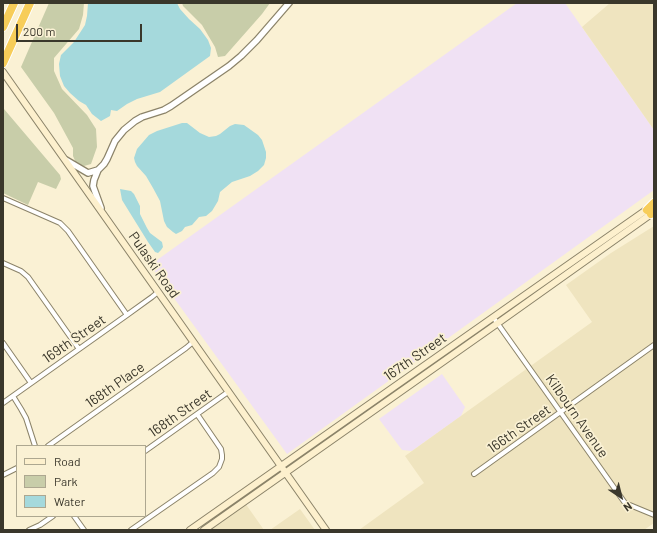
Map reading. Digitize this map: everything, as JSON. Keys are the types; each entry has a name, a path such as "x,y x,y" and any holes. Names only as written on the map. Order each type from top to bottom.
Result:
{"highway":[{"path":"3,27 14,3"},
{"path":"3,63 30,3"}],"main road":[{"name":"Pulaski Road","path":"3,72 326,530"},
{"name":"167th Street","path":"190,530 493,317 652,209"},
{"name":"167th Street","path":"204,530 498,323 652,209"}],"street":[{"path":"103,214 93,186 94,180 98,170 107,159 115,141 129,125 142,117 164,110 171,106 229,66 257,40 289,3"},
{"path":"66,160 88,173 98,170"},
{"path":"3,198 60,224 68,231 127,315"},
{"path":"3,263 21,271 28,277 79,349"},
{"name":"169th Street","path":"3,403 152,298 158,292"},
{"name":"Kilbourn Avenue","path":"493,317 625,503 654,515"},
{"name":"168th Place","path":"49,445 193,342"},
{"path":"3,343 31,383"},
{"name":"166th Street","path":"474,474 654,345"},
{"name":"168th Street","path":"146,450 228,392"},
{"path":"13,396 26,418 35,445"},
{"path":"131,530 216,470 221,463 222,452 219,445 197,414"},
{"path":"3,475 16,468"},
{"path":"29,530 52,517"},
{"path":"75,517 84,530"}],"shaded area":[{"path":"517,3 565,3 654,130 654,190 287,454 150,265"},
{"path":"610,3 654,3 654,130 582,27"},
{"path":"654,226 654,523 644,530 359,530 424,483 405,456 592,322 566,285 611,253"},
{"path":"442,374 465,407 461,416 412,451 402,450 379,419"},
{"path":"245,503 264,530 207,530"},
{"path":"300,509 315,530 270,530"}],"green space":[{"path":"49,3 84,3 83,15 79,29 54,58 54,71 62,89 87,115 96,129 97,147 91,164 84,166 76,163 73,156 73,148 54,113 21,67"},
{"path":"182,3 270,3 225,56 218,57 215,47 202,25 183,6"},
{"path":"4,109 60,175 61,179 56,189 38,182 28,205 3,193"}],"water":[{"path":"88,3 177,3 180,9 200,29 208,40 211,48 210,56 160,92 137,99 117,111 111,110 110,116 101,121 92,114 86,105 70,93 64,86 60,76 59,64 61,55 74,42 85,25"},
{"path":"182,123 187,123 200,133 209,137 220,134 235,124 244,125 258,135 262,140 266,152 266,158 264,165 258,171 250,176 232,182 220,192 218,201 212,211 206,216 199,217 192,225 185,227 182,231 176,234 167,227 164,221 160,201 146,176 137,166 134,158 137,149 149,135"},
{"path":"120,189 131,191 134,194 140,206 140,214 147,228 150,233 162,242 163,247 158,253 155,252 148,242 122,200"}]}
